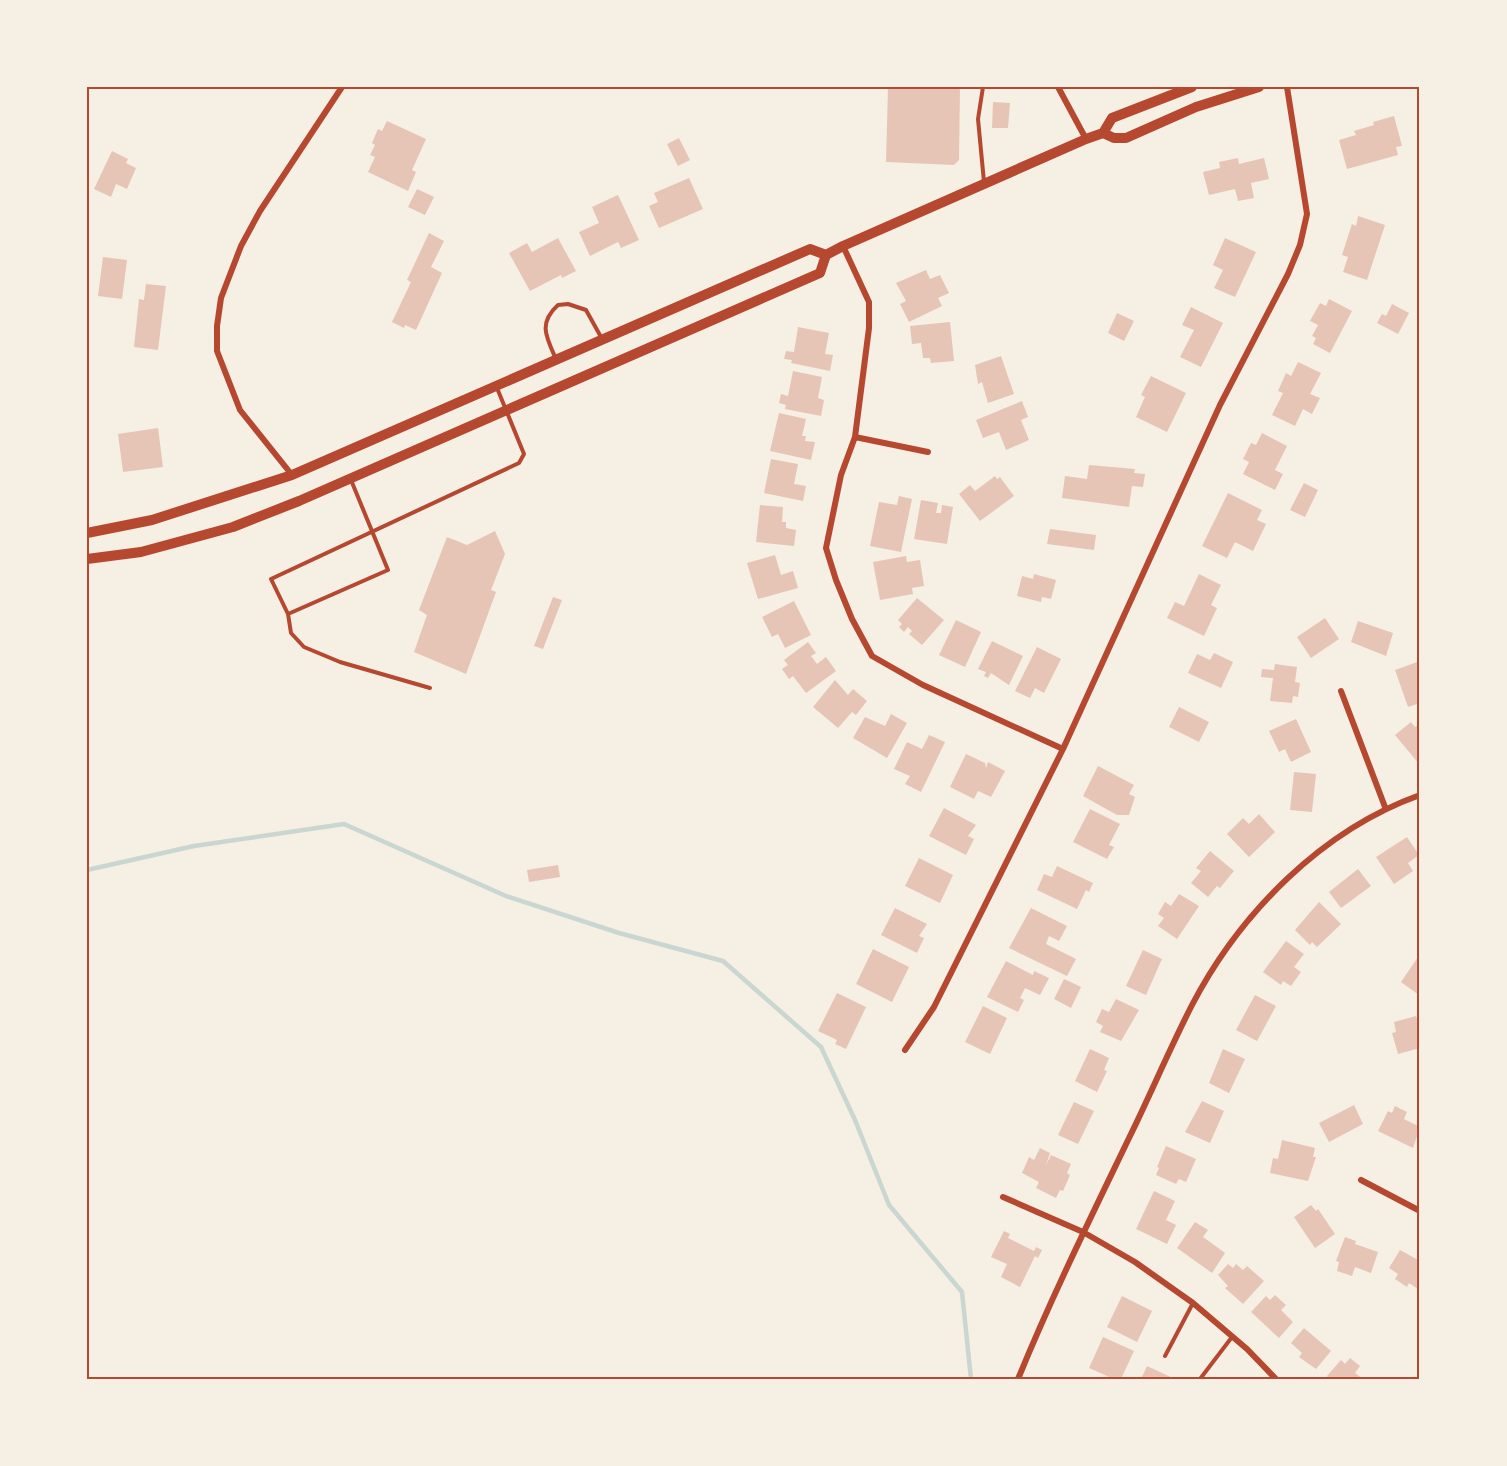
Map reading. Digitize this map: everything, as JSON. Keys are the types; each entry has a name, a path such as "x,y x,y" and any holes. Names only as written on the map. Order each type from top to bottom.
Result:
{"main road":[{"path":"87,559 141,552 232,526 299,501 350,476 820,273 826,255 843,246 1103,133 1112,118 1192,87"},
{"path":"1103,133 1114,138 1126,138 1196,107 1259,87"},
{"path":"87,532 153,520 292,475 497,388 810,249 826,255"}],"street":[{"path":"292,475 240,410 218,351 217,326 221,298 240,246 260,211 342,87"},
{"path":"1058,87 1086,139"},
{"path":"905,1050 934,1007 1062,749 1220,405 1288,274 1300,245 1307,214 1287,87"},
{"path":"843,246 869,302 855,437 841,476 826,548 852,619 872,656 922,685 1062,749"},
{"path":"855,437 928,452"},
{"path":"1341,691 1385,807"},
{"path":"1018,1379 1058,1281 1193,1004 1233,940 1267,899 1335,839 1385,807 1420,795"},
{"path":"1361,1180 1420,1211"},
{"path":"1003,1197 1083,1232 1135,1262 1192,1303 1233,1337 1276,1379"}],"lane":[{"path":"983,87 978,118 984,185"},
{"path":"557,361 544,332 545,322 558,305 568,304 586,310 602,341"},
{"path":"430,688 340,662 304,647 291,633 288,614 271,579 372,534 519,463 524,454 497,388"},
{"path":"288,614 388,570 350,476"},
{"path":"1165,1356 1192,1303"},
{"path":"1200,1379 1233,1337"}],"building":[{"path":"888,87 960,87 959,160 954,165 886,162"},
{"path":"993,102 1010,103 1008,128 992,128"},
{"path":"1394,116 1402,146 1396,147 1398,155 1347,169 1339,140 1356,135 1354,131 1374,125 1373,122"},
{"path":"387,121 426,139 412,170 416,172 408,191 368,172 375,157 370,155 375,145 372,143 378,129 382,131"},
{"path":"679,138 690,160 678,166 667,144"},
{"path":"112,151 128,159 126,163 136,168 127,189 116,184 111,197 94,189"},
{"path":"1238,158 1239,164 1264,158 1269,179 1251,183 1254,198 1238,201 1235,189 1209,195 1203,172 1220,168 1219,162"},
{"path":"689,178 703,209 659,228 649,206 658,202 654,193"},
{"path":"417,189 434,197 425,215 408,207"},
{"path":"618,195 639,240 621,248 618,242 590,256 579,232 599,223 592,207"},
{"path":"1358,216 1385,225 1367,280 1343,272 1348,257 1342,255 1352,224 1356,226"},
{"path":"429,233 444,241 431,267 442,273 416,330 405,325 404,328 392,322 411,282 407,280"},
{"path":"558,238 576,271 562,278 561,275 530,291 509,253 527,243 532,252"},
{"path":"1225,238 1256,252 1235,297 1214,288 1223,270 1213,265"},
{"path":"103,257 127,260 122,299 98,296"},
{"path":"926,270 930,279 940,275 949,293 938,298 942,306 909,322 900,304 906,301 896,283"},
{"path":"146,284 166,286 158,350 134,347 139,299 144,300"},
{"path":"1329,299 1352,311 1330,353 1313,344 1316,338 1312,336 1318,325 1310,321 1320,303 1326,306"},
{"path":"1392,304 1409,313 1398,334 1377,323 1382,314 1386,316"},
{"path":"1191,307 1223,323 1201,367 1180,357 1194,330 1182,325"},
{"path":"1117,313 1134,321 1124,341 1108,333"},
{"path":"950,322 954,361 931,363 930,358 923,358 921,343 912,344 910,326"},
{"path":"798,327 829,333 825,354 833,355 830,371 791,363 792,360 784,359 786,351 794,352"},
{"path":"1001,356 1014,394 988,403 982,382 978,384 975,365"},
{"path":"1298,362 1321,373 1310,394 1320,398 1312,414 1303,409 1295,426 1272,415 1283,393 1278,391 1286,373 1291,376"},
{"path":"793,371 822,377 818,398 824,400 821,416 785,409 786,405 779,403 781,394 788,396"},
{"path":"1151,376 1186,393 1167,432 1136,417 1145,397 1141,395"},
{"path":"1022,401 1028,417 1021,420 1029,440 1006,450 999,432 983,438 976,420"},
{"path":"779,413 806,419 802,436 806,436 805,441 815,442 811,460 770,451"},
{"path":"158,428 163,467 123,472 118,434"},
{"path":"1262,433 1287,446 1275,470 1283,474 1275,490 1243,474 1249,462 1243,459 1251,443 1256,445"},
{"path":"771,459 798,464 794,484 806,486 803,501 764,493"},
{"path":"1089,465 1135,469 1134,473 1145,474 1143,487 1132,486 1129,507 1062,498 1065,476 1087,479"},
{"path":"995,476 997,479 1000,477 1014,496 980,521 959,494 970,485 975,491"},
{"path":"1304,483 1318,490 1305,517 1290,510"},
{"path":"1228,493 1262,510 1257,520 1266,524 1253,551 1235,542 1227,558 1202,546"},
{"path":"899,496 912,499 901,552 870,546 879,502 897,505"},
{"path":"921,500 938,503 936,513 941,513 942,505 953,507 947,544 914,539"},
{"path":"760,505 783,507 782,522 786,522 786,528 796,530 794,546 756,542"},
{"path":"1050,529 1096,535 1094,550 1047,544"},
{"path":"495,531 505,554 491,590 496,592 466,674 414,652 427,615 419,610 447,537 467,545"},
{"path":"775,555 781,575 793,571 798,588 758,599 747,563"},
{"path":"906,556 907,562 920,560 924,586 912,588 913,594 880,600 873,562"},
{"path":"1034,574 1056,580 1051,599 1042,597 1041,602 1017,596 1022,576 1033,579"},
{"path":"1199,574 1221,585 1211,605 1217,608 1204,636 1167,618 1175,602 1184,606"},
{"path":"553,597 562,600 543,649 534,646"},
{"path":"917,598 944,620 922,645 909,634 912,631 908,627 904,632 899,627 902,624 898,620"},
{"path":"794,601 811,635 785,648 778,634 772,637 762,617"},
{"path":"1325,618 1339,639 1311,658 1297,637"},
{"path":"956,620 981,632 965,667 939,655"},
{"path":"1358,621 1393,633 1386,656 1351,642"},
{"path":"992,641 1023,656 1009,685 991,673 988,678 984,676 986,672 978,669"},
{"path":"808,642 816,653 811,656 817,664 826,657 836,671 806,693 793,676 789,679 782,669 788,665 784,660"},
{"path":"1037,647 1061,659 1044,693 1035,688 1030,698 1015,691"},
{"path":"1214,653 1233,662 1221,688 1188,673 1197,654 1210,660"},
{"path":"1420,661 1420,703 1408,707 1395,670"},
{"path":"1275,664 1297,667 1295,682 1300,683 1298,697 1293,696 1292,703 1270,701 1273,678 1261,677 1262,669 1274,670"},
{"path":"835,680 848,695 853,689 867,701 856,715 852,712 838,728 813,707"},
{"path":"1179,707 1209,722 1199,742 1169,727"},
{"path":"891,714 907,723 887,758 853,738 865,717 885,726"},
{"path":"1296,719 1311,752 1291,762 1285,749 1279,752 1269,731"},
{"path":"1411,722 1415,727 1420,724 1420,765 1395,735"},
{"path":"929,735 945,742 921,792 905,784 910,776 894,769 907,742 922,749"},
{"path":"966,754 985,763 986,768 988,762 1005,771 991,797 978,791 974,799 950,787"},
{"path":"1098,766 1134,785 1129,794 1135,797 1129,815 1117,815 1083,796"},
{"path":"1294,772 1316,774 1312,812 1290,810"},
{"path":"944,808 976,825 968,836 974,839 966,855 929,836"},
{"path":"1090,809 1120,824 1109,845 1114,847 1107,859 1073,842"},
{"path":"1259,814 1275,832 1249,857 1227,834 1243,818 1249,824"},
{"path":"1407,837 1419,855 1408,863 1413,871 1394,884 1376,857"},
{"path":"1210,851 1234,871 1220,888 1217,886 1208,897 1191,883 1201,871 1196,868"},
{"path":"919,858 953,875 940,903 905,886"},
{"path":"558,865 560,877 529,882 527,870"},
{"path":"1057,866 1093,883 1089,892 1086,890 1077,909 1037,890 1044,874 1052,877"},
{"path":"1358,869 1371,886 1341,908 1329,892"},
{"path":"1179,894 1199,906 1177,939 1158,926 1164,918 1158,914 1165,902 1171,906"},
{"path":"1319,902 1341,924 1317,947 1312,942 1310,945 1295,930"},
{"path":"895,908 927,924 919,936 924,938 917,953 881,935"},
{"path":"1031,908 1067,926 1059,941 1049,936 1046,944 1076,959 1067,976 1009,948"},
{"path":"1286,941 1304,954 1294,967 1301,972 1291,986 1283,981 1281,985 1263,972"},
{"path":"873,949 909,967 892,1002 856,984"},
{"path":"1143,950 1162,959 1146,995 1126,986"},
{"path":"1420,954 1420,993 1419,995 1401,982"},
{"path":"1006,961 1033,975 1034,971 1049,978 1040,995 1025,988 1020,998 1024,1000 1018,1012 987,997"},
{"path":"1064,979 1081,987 1071,1008 1054,999"},
{"path":"837,993 866,1007 846,1049 835,1044 837,1040 818,1031"},
{"path":"1255,995 1276,1006 1257,1041 1236,1030"},
{"path":"1116,999 1139,1010 1121,1041 1100,1032 1103,1026 1096,1022 1102,1009 1109,1012"},
{"path":"983,1006 1007,1018 990,1054 965,1042"},
{"path":"1416,1016 1420,1025 1420,1048 1398,1054 1392,1033 1396,1032 1394,1022"},
{"path":"1090,1049 1109,1058 1104,1070 1107,1071 1097,1092 1075,1081"},
{"path":"1223,1049 1245,1059 1229,1093 1209,1083"},
{"path":"1202,1101 1224,1111 1210,1143 1185,1132"},
{"path":"1074,1102 1094,1111 1078,1144 1058,1135"},
{"path":"1354,1105 1363,1124 1329,1142 1319,1123"},
{"path":"1395,1106 1407,1112 1404,1119 1420,1127 1413,1148 1378,1131 1388,1111 1392,1113"},
{"path":"1282,1140 1315,1148 1313,1157 1316,1157 1308,1181 1270,1173 1273,1158 1278,1159"},
{"path":"1166,1146 1196,1159 1186,1182 1179,1179 1176,1184 1156,1175"},
{"path":"1040,1148 1050,1153 1046,1165 1051,1155 1071,1164 1067,1173 1070,1175 1063,1191 1060,1190 1056,1198 1036,1188 1039,1182 1022,1173 1029,1157 1034,1160"},
{"path":"1154,1191 1175,1201 1166,1220 1176,1225 1167,1244 1136,1229"},
{"path":"1311,1205 1316,1211 1318,1209 1335,1234 1315,1248 1294,1217"},
{"path":"1195,1222 1208,1230 1203,1237 1225,1253 1212,1273 1177,1248"},
{"path":"1004,1231 1010,1234 1008,1238 1034,1251 1036,1247 1042,1250 1038,1258 1035,1256 1020,1287 1001,1277 1007,1264 991,1257"},
{"path":"1345,1237 1356,1241 1355,1244 1378,1252 1371,1273 1355,1267 1352,1276 1337,1271 1339,1262 1336,1261"},
{"path":"1400,1250 1420,1261 1418,1289 1409,1283 1407,1287 1395,1279 1398,1274 1389,1268"},
{"path":"1228,1264 1233,1268 1236,1264 1243,1270 1247,1266 1264,1281 1243,1304 1225,1288 1228,1286 1218,1275"},
{"path":"1275,1295 1286,1305 1281,1310 1293,1322 1279,1338 1251,1312 1266,1296 1270,1300"},
{"path":"1122,1296 1152,1311 1137,1342 1107,1327"},
{"path":"1304,1328 1331,1351 1316,1369 1299,1357 1302,1353 1291,1343"},
{"path":"1103,1337 1134,1351 1121,1379 1114,1379 1089,1368"},
{"path":"1350,1358 1360,1366 1355,1373 1363,1379 1330,1379 1327,1376 1341,1360 1345,1364"},
{"path":"1147,1366 1175,1379 1141,1379"}],"waterway":[{"path":"87,870 194,846 344,824 506,896 619,933 723,961 821,1047 855,1120 889,1205 962,1292 971,1379"}]}
